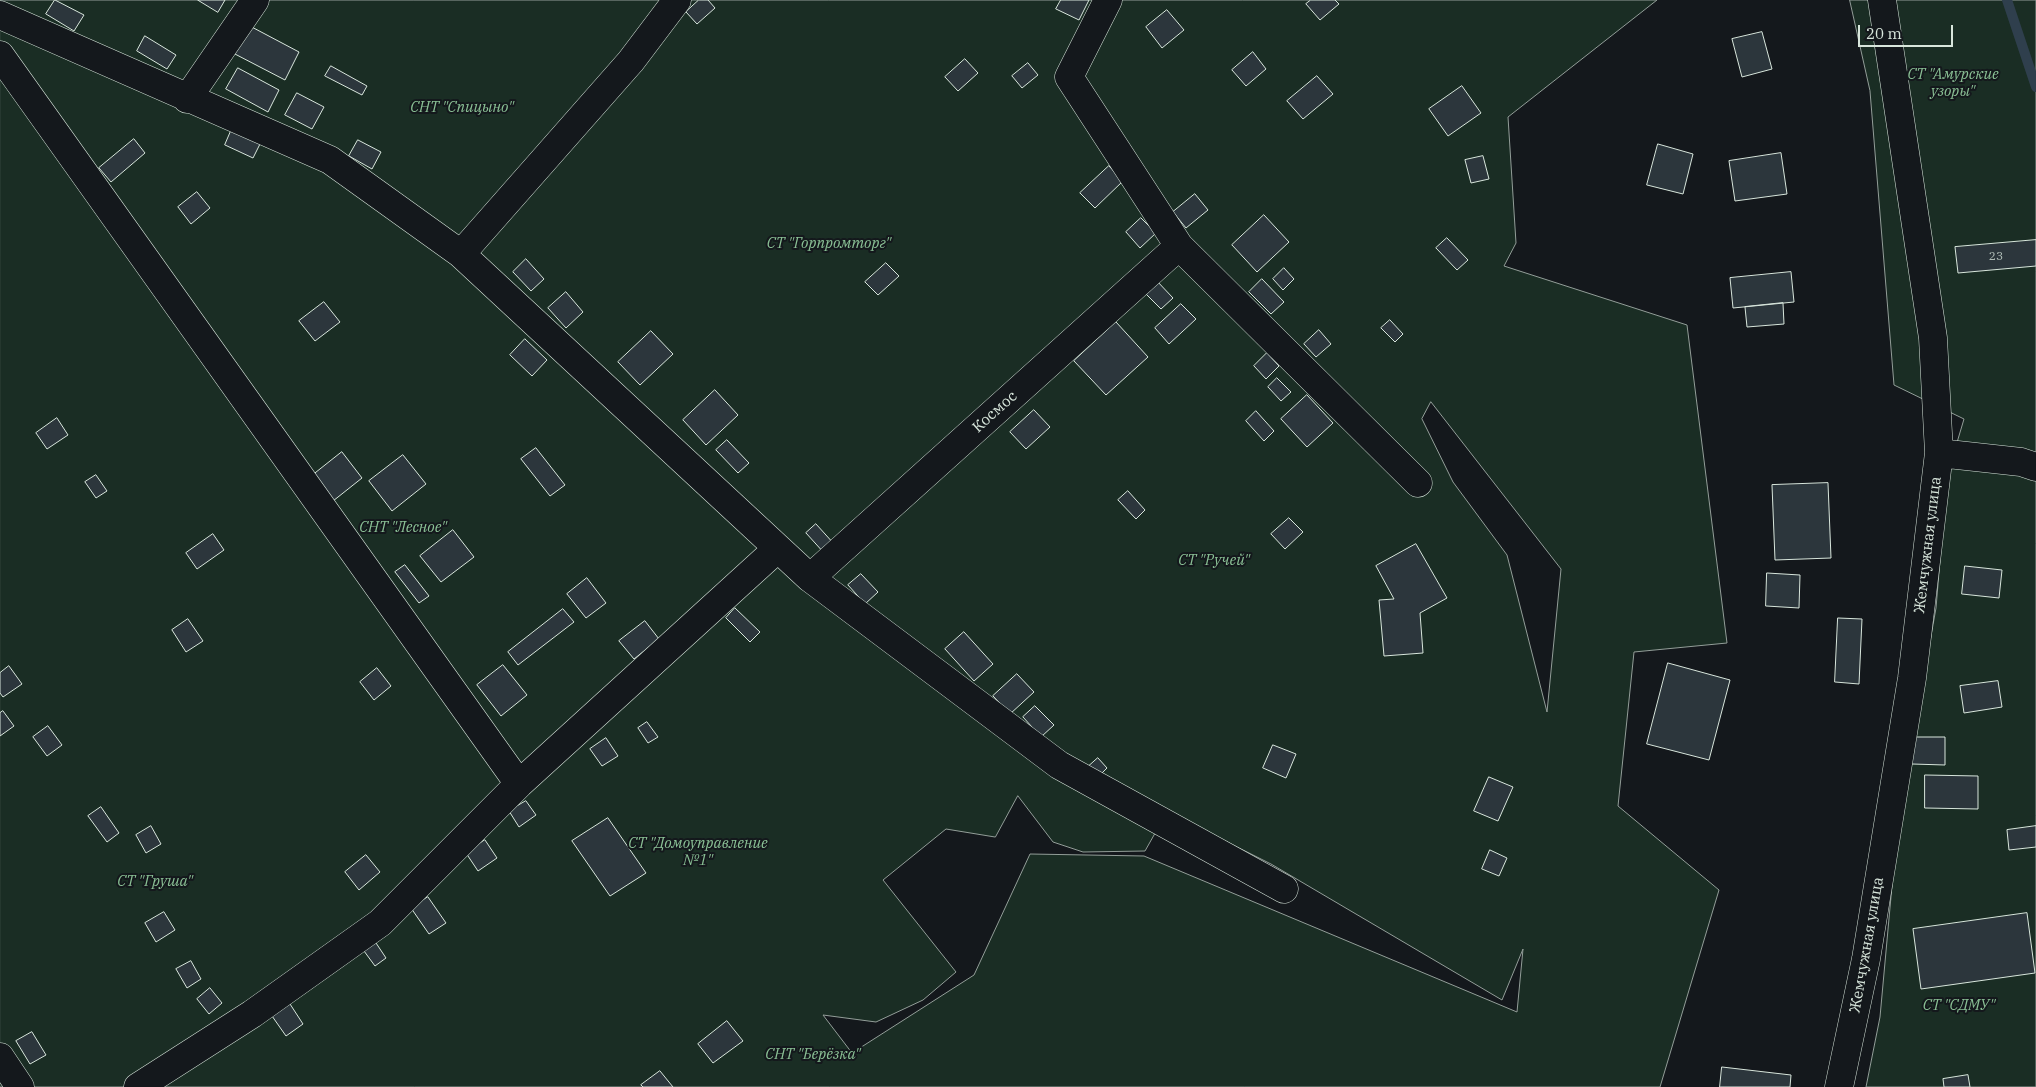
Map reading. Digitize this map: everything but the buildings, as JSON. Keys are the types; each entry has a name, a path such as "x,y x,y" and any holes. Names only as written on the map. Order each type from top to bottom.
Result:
{"street":[{"path":"186,99 255,0"},
{"path":"461,254 631,61 677,0"},
{"path":"1108,0 1069,77 1179,246 1418,483"},
{"name":"Жемчужная улица","path":"1839,1087 1866,959 1912,678 1939,453 1933,338 1882,0"},
{"path":"0,15 186,99 330,160 461,254 810,578 1059,765 1284,889"},
{"path":"0,55 519,784"},
{"name":"Космос","path":"810,578 1179,246"},
{"path":"1939,453 2021,462 2036,468"},
{"path":"138,1087 252,1014 380,922 519,784 777,549"},
{"path":"0,1057 20,1087"}],"green space":[{"path":"0,0 1657,0 1508,117 1516,243 1504,266 1687,325 1727,643 1634,652 1618,806 1719,890 1660,1087 0,1087","holes":["1431,402 1561,569 1547,712 1507,555 1453,482 1422,419","1018,796 1053,842 1083,852 1145,851 1167,812 1271,864 1502,1000 1523,949 1517,1012 1144,856 1030,854 974,975 852,1053 823,1015 876,1022 923,1000 956,972 883,880 946,829 995,837"]},
{"path":"1850,0 2036,0 2036,1087 1866,1087 1880,1017 1898,820 1936,608 1947,476 1964,419 1894,385 1870,91"}],"waterway":[{"path":"2007,0 2036,87"}],"park label":[{"name":"СТ \"Амурские узоры\"","path":"1953,84"},
{"name":"СНТ \"Спицыно\"","path":"462,108"},
{"name":"СТ \"Горпромторг\"","path":"829,244"},
{"name":"СНТ \"Лесное\"","path":"403,528"},
{"name":"СТ \"Ручей\"","path":"1214,561"},
{"name":"СТ \"Домоуправление №1\"","path":"698,852"},
{"name":"СТ \"Груша\"","path":"155,882"},
{"name":"СТ \"СДМУ\"","path":"1959,1006"},
{"name":"СНТ \"Берёзка\"","path":"813,1055"}]}
